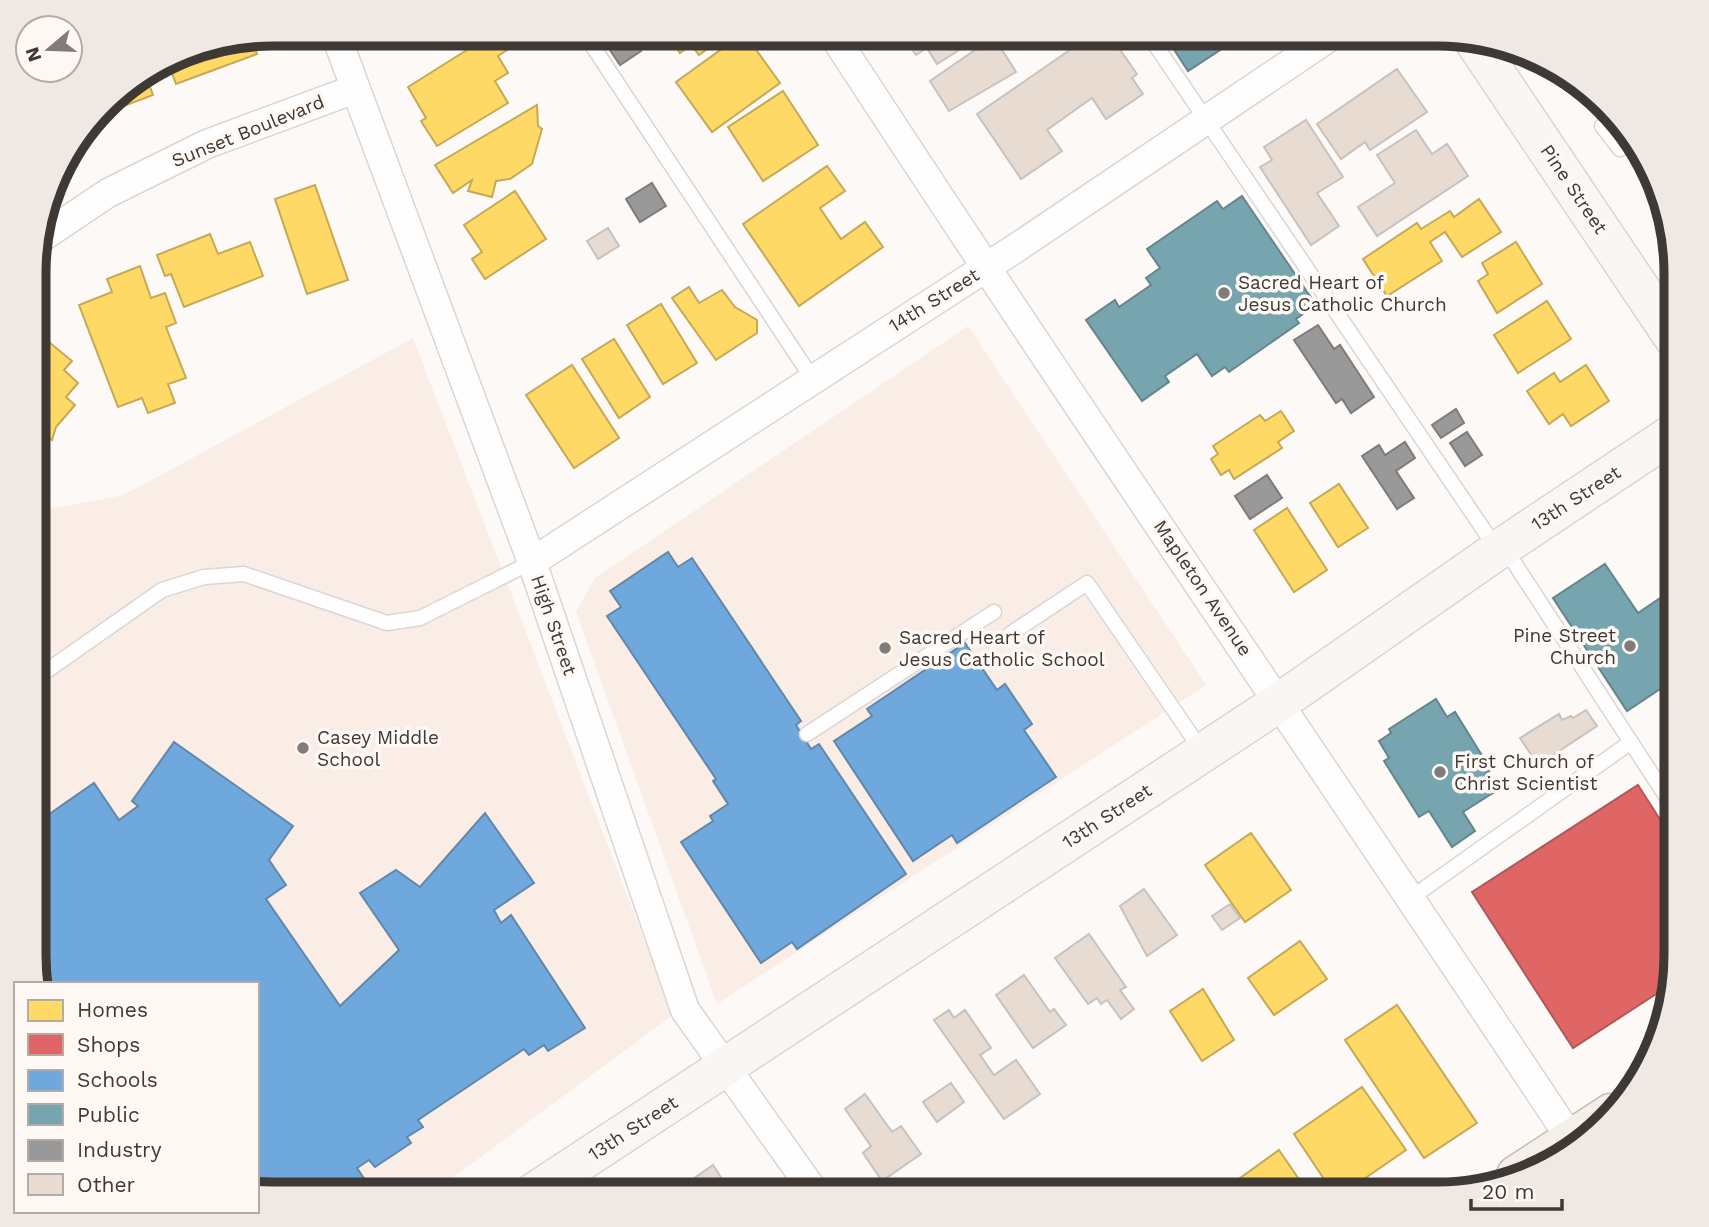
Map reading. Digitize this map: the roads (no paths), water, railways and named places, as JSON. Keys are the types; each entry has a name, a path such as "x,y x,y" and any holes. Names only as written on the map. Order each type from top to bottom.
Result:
{"street":[{"name":"High Street","path":"340,46 532,562 685,1010 806,1181"},
{"name":"Mapleton Avenue","path":"841,46 1570,1138"},
{"name":"14th Street","path":"532,562 986,267 1316,46"},
{"name":"Pine Street","path":"1480,50 1663,323"},
{"name":"Sunset Boulevard","path":"49,232 108,193 207,144 355,89"},
{"name":"13th Street","path":"551,1181 1280,702 1500,548 1663,440"}],"lane":[{"path":"593,46 812,378"},
{"path":"1156,46 1204,120 1500,548 1663,791"},
{"path":"1607,123 1602,126 1620,149 1625,146"},
{"path":"46,672 162,590 204,577 244,574 387,623 420,618 532,562"},
{"path":"1010,634 1087,583 1203,752"},
{"path":"807,734 994,612"},
{"path":"1411,898 1631,742"}],"place":[{"name":"Sacred Heart of Jesus Catholic Church","path":"1224,293"},
{"name":"Pine Street Church","path":"1630,646"},
{"name":"Sacred Heart of Jesus Catholic School","path":"885,648"},
{"name":"Casey Middle School","path":"303,748"},
{"name":"First Church of Christ Scientist","path":"1440,772"}]}
